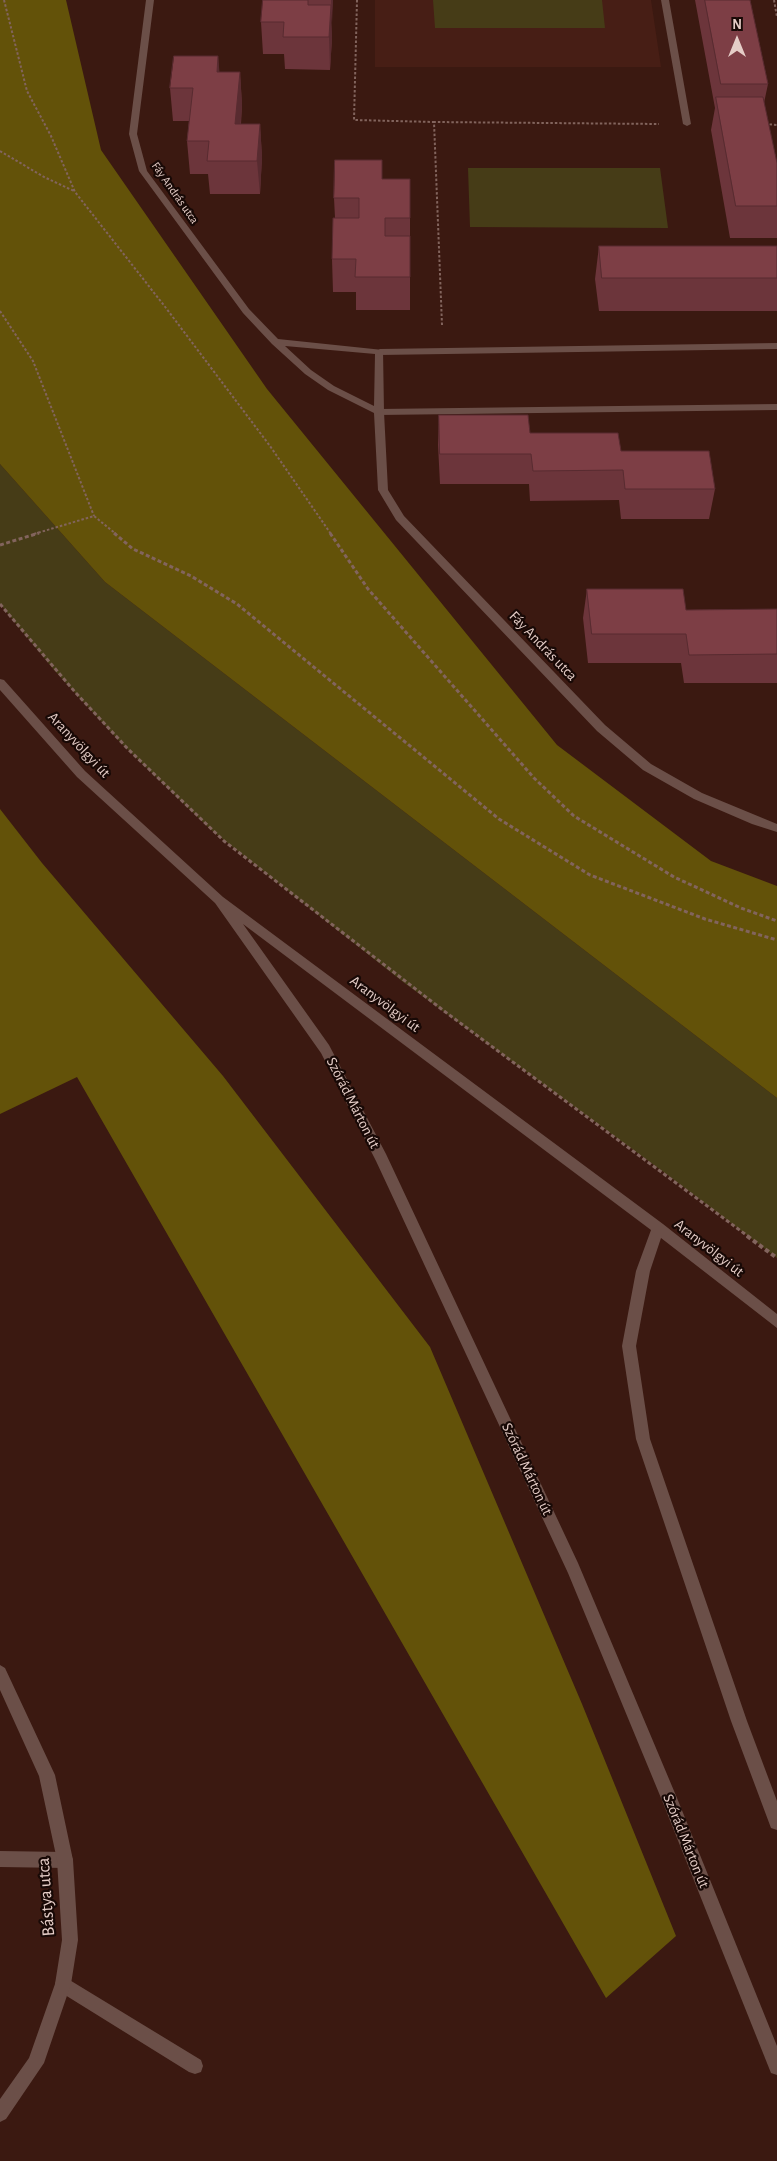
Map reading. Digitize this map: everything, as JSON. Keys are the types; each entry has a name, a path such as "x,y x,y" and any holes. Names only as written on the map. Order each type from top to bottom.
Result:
{"street":[{"name":"Fáy András utca","path":"150,0 133,134 143,171 246,311 275,342 308,372 331,388 379,412"},
{"path":"666,0 687,124"},
{"path":"275,342 344,347 380,352 777,346"},
{"name":"Fáy András utca","path":"380,352 379,412 383,490 400,518 601,728 647,767 698,796 777,828"},
{"path":"379,412 777,407"},
{"name":"Aranyvölgyi út","path":"0,683 81,774 219,900 658,1228 777,1322"},
{"name":"Szórád Márton út","path":"219,900 326,1049 385,1167 573,1568 669,1798 777,2067"},
{"path":"658,1228 643,1271 629,1346 643,1438 739,1721 777,1822"},
{"name":"Bástya utca","path":"0,1673 47,1775 65,1860 70,1940 63,1984 36,2063 0,2113"},
{"path":"0,1860 65,1860"},
{"path":"63,1984 195,2066"}],"path":[{"path":"4,0 27,91 75,192 166,308 270,446 368,588 534,778 574,816 674,877 741,908 777,921"},
{"path":"357,0 354,120 687,124"},
{"path":"774,0 777,17"},
{"path":"434,122 443,350"},
{"path":"759,124 777,124"},
{"path":"0,151 44,177 75,192"},
{"path":"0,311 33,361 94,516 133,548 191,576 237,604 507,824 590,875 705,919 777,940"},
{"path":"0,546 94,516"},
{"path":"0,604 54,670 121,743 210,829 403,982 657,1167 777,1258"}],"shaded area":[{"path":"0,0 66,0 101,150 267,389 557,745 711,861 777,886 777,1098 105,582 0,464"},
{"path":"375,0 651,0 661,67 375,67"},
{"path":"433,0 602,0 605,28 435,28"},
{"path":"468,168 660,168 668,228 470,227"},
{"path":"0,464 105,582 777,1098 777,1258 665,1173 403,982 210,829 121,743 54,670 0,604"},
{"path":"0,809 42,863 223,1076 430,1347 582,1704 676,1936 606,1998 77,1077 0,1114"}],"building":[{"path":"263,0 308,0 308,5 331,5 329,37 283,37 284,22 261,22"},
{"path":"705,0 750,0 768,84 721,84"},
{"path":"174,56 218,56 217,72 240,72 235,124 260,124 257,161 207,161 209,141 187,141 193,88 170,88"},
{"path":"716,97 763,97 777,163 777,206 736,206"},
{"path":"335,160 382,160 382,179 410,179 410,218 385,218 385,236 410,236 410,277 355,277 356,259 332,259 333,218 359,218 359,198 334,198"},
{"path":"599,246 777,246 777,278 602,278"},
{"path":"439,415 528,415 530,433 618,433 621,451 709,451 715,489 625,489 623,470 533,471 531,454 440,454"},
{"path":"587,589 683,589 686,610 777,609 777,654 689,655 686,634 592,634"}]}
